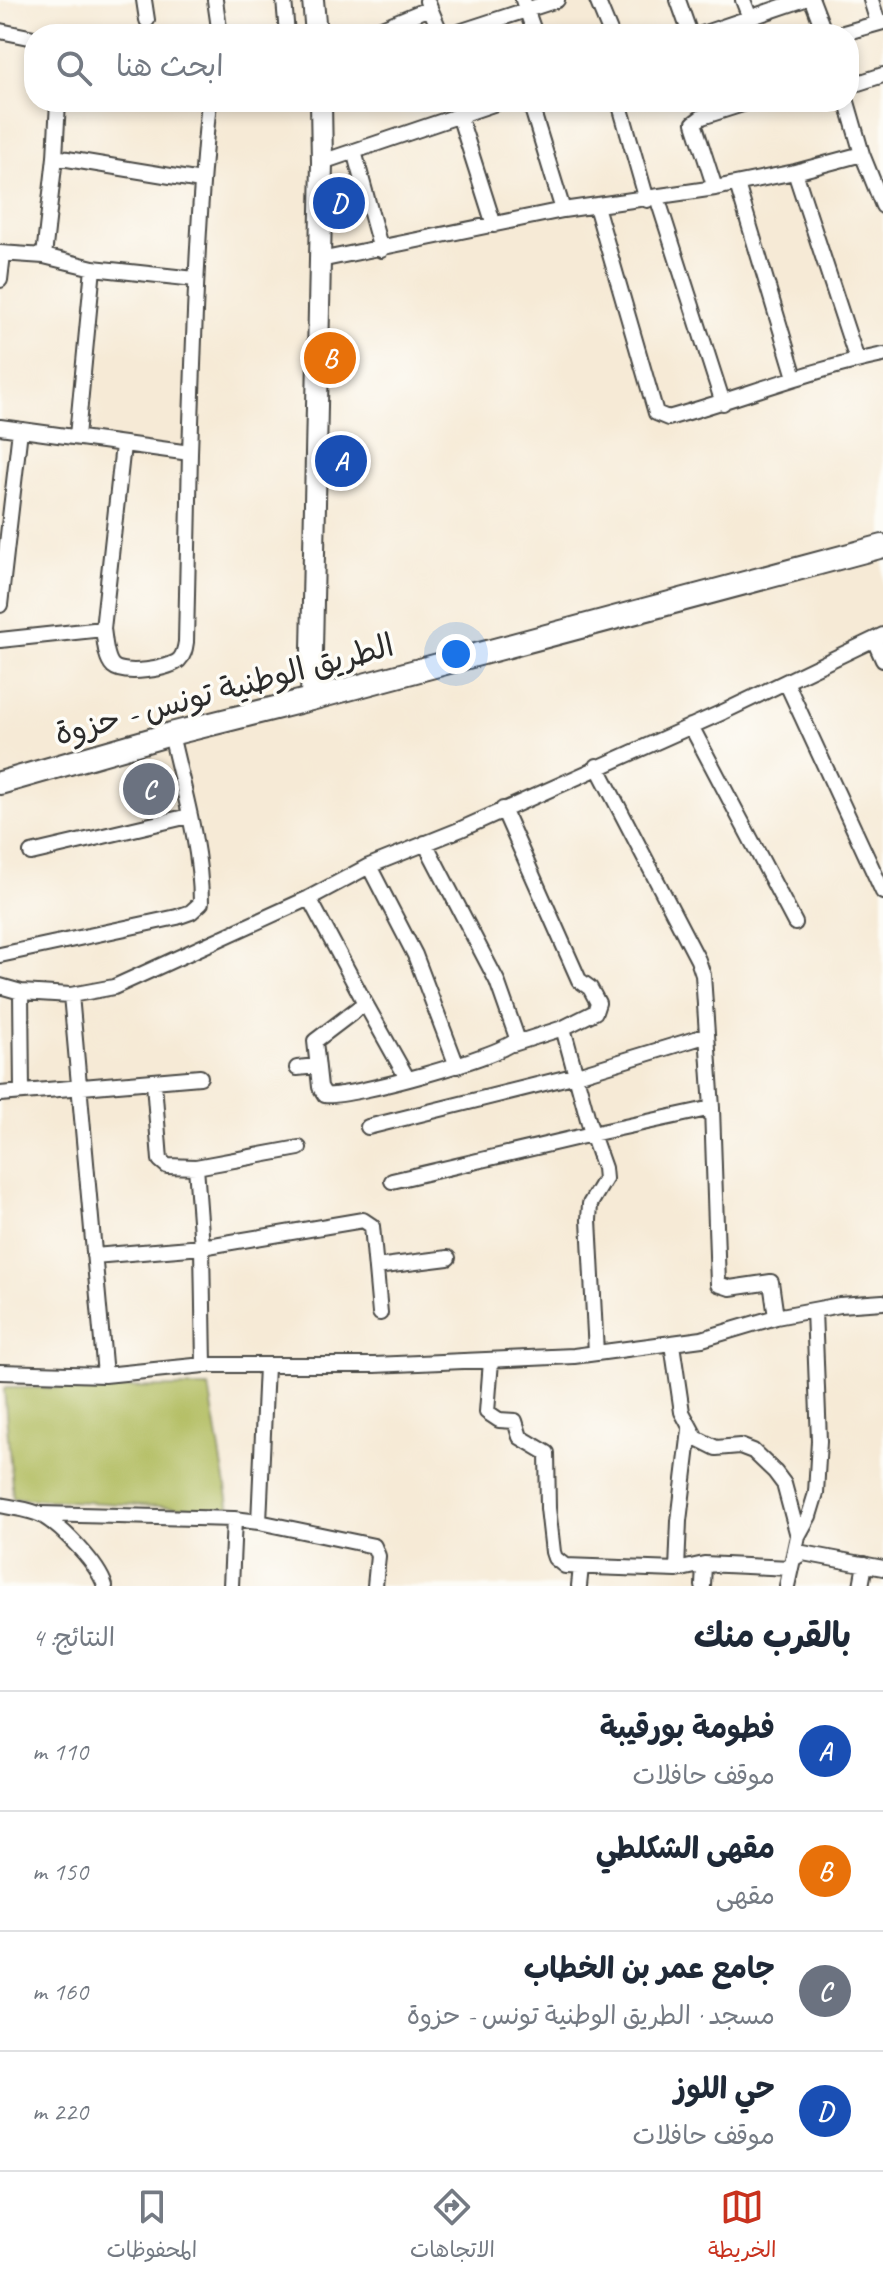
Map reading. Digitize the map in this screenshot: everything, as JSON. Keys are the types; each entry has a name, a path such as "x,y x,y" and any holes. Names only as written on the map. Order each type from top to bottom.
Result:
{"main road":[{"name":"الطريق الوطنية تونس - حزوة","path":"0,783 171,734 883,546"}],"street":[{"path":"144,0 147,20"},
{"path":"215,0 218,24"},
{"path":"284,0 286,24"},
{"path":"313,0 315,24"},
{"path":"478,24 525,5 557,0"},
{"path":"597,0 607,24"},
{"path":"678,0 686,24"},
{"path":"743,0 750,18"},
{"path":"732,24 802,0"},
{"path":"812,0 821,24"},
{"path":"859,28 880,22 871,0"},
{"path":"387,24 428,4 437,24"},
{"path":"525,5 532,24"},
{"path":"0,31 24,36"},
{"path":"859,83 883,75"},
{"path":"44,256 57,112"},
{"path":"123,445 103,629 109,660 119,670 127,672 172,664 185,651 195,279 208,112"},
{"path":"311,699 322,162 318,112"},
{"path":"322,162 458,112"},
{"path":"467,112 494,225"},
{"path":"533,112 563,210"},
{"path":"622,112 723,403"},
{"path":"715,188 694,123 718,112"},
{"path":"850,112 862,154 883,203"},
{"path":"354,151 381,250"},
{"path":"320,260 381,250 563,210 737,184 862,154"},
{"path":"55,157 201,181"},
{"path":"795,172 857,360"},
{"path":"737,184 795,377"},
{"path":"596,206 656,413 668,418 723,403 795,377 883,355"},
{"path":"0,280 2,253 44,256 93,268 195,279"},
{"path":"77,436 93,268"},
{"path":"0,427 190,453"},
{"path":"0,605 20,430"},
{"path":"0,640 103,629"},
{"path":"0,986 21,992 71,995 114,987 309,898 369,866 691,726 878,637 883,660"},
{"path":"786,682 883,892"},
{"path":"691,726 795,923"},
{"path":"0,955 191,912 201,903 189,816 171,734"},
{"path":"597,766 703,975 712,1108 718,1284 730,1288 771,1282 776,1317"},
{"path":"365,1003 318,1037 314,1046 322,1093 330,1096 457,1066 563,1028 595,1012 598,1003 590,988 579,980 503,809"},
{"path":"31,853 189,816"},
{"path":"425,843 497,981 516,1035 513,1044"},
{"path":"369,866 415,955 457,1066"},
{"path":"309,898 407,1078"},
{"path":"21,992 22,1091"},
{"path":"71,995 105,1375"},
{"path":"563,1028 604,1168 605,1179 590,1204 589,1220 596,1353"},
{"path":"368,1127 577,1075 705,1036"},
{"path":"297,1068 317,1066"},
{"path":"0,1094 200,1077"},
{"path":"154,1083 160,1160 167,1166 196,1167 299,1148"},
{"path":"392,1181 712,1108"},
{"path":"196,1167 202,1247 204,1365"},
{"path":"94,1256 202,1247 363,1220 372,1226 380,1313"},
{"path":"376,1267 448,1258"},
{"path":"0,1372 105,1375 204,1365 491,1361 596,1353 672,1344 726,1333 776,1317 883,1302"},
{"path":"787,1586 798,1536 809,1516 816,1493 819,1441 814,1310"},
{"path":"672,1344 682,1412 690,1430 705,1444 716,1448 740,1446 753,1451 764,1461 784,1484 798,1536"},
{"path":"491,1361 487,1412 499,1420 515,1421 520,1437 547,1453 548,1508 555,1558 565,1566 677,1570 704,1564 792,1564 803,1553 883,1568"},
{"path":"259,1522 266,1366"},
{"path":"677,1570 679,1521 690,1430"},
{"path":"0,1505 41,1514 234,1519 374,1546 378,1556 375,1586"},
{"path":"41,1514 78,1547 102,1576 105,1586"},
{"path":"231,1586 234,1519"},
{"path":"703,1586 704,1564"},
{"path":"861,1586 865,1564"},
{"path":"579,1586 581,1567"}],"green space":[{"path":"209,1387 230,1510 13,1498 4,1388"}],"place":[{"name":"حي اللوز","path":"339,203"},
{"name":"مقهى الشكلطي","path":"330,358"},
{"name":"فطومة بورقيبة","path":"341,461"},
{"name":"جامع عمر بن الخطاب","path":"149,789"}]}
